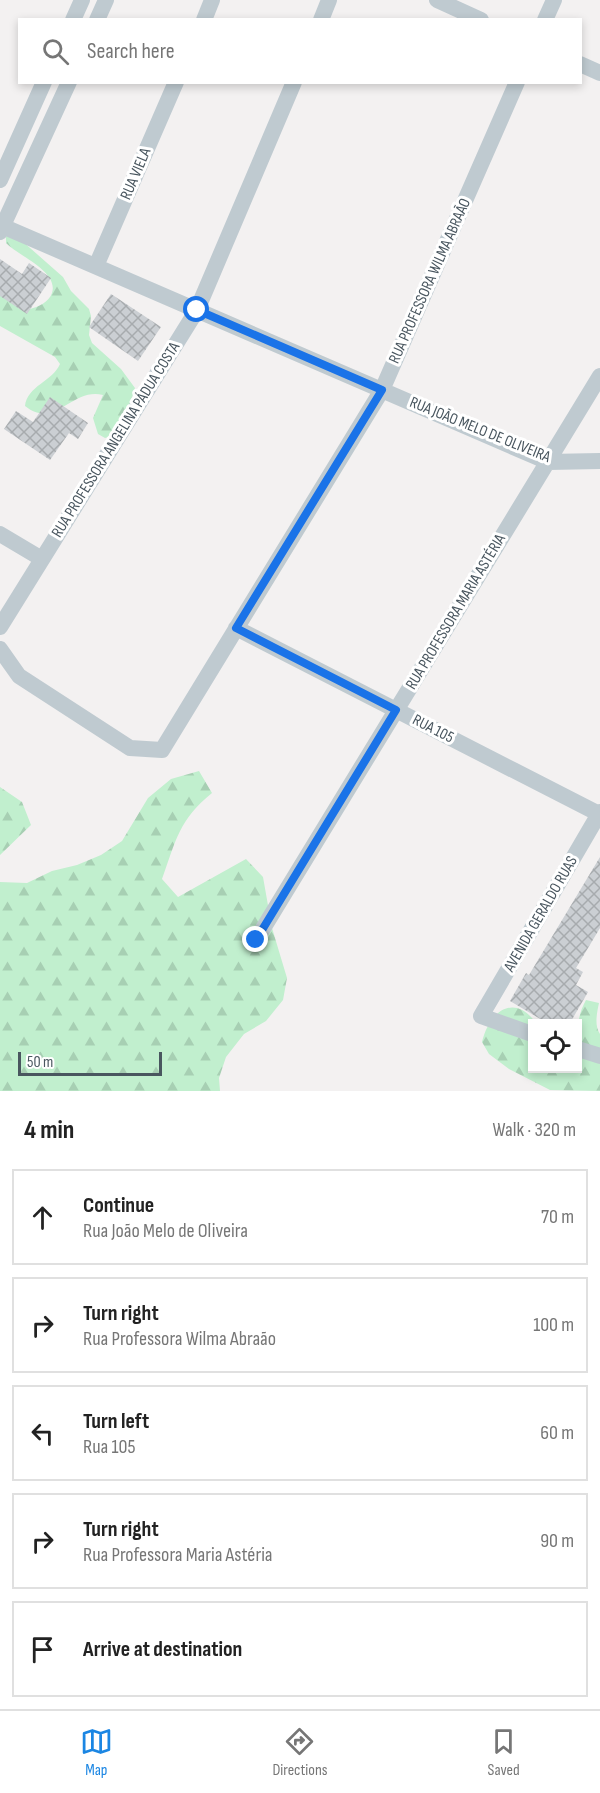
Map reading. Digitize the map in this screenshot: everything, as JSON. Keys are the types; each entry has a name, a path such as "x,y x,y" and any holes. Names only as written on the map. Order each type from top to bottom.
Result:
{"street":[{"path":"74,18 82,0"},
{"path":"99,18 106,0"},
{"path":"205,18 212,0"},
{"path":"322,18 329,0"},
{"path":"437,0 477,18"},
{"path":"546,18 554,0"},
{"path":"582,65 600,73"},
{"path":"0,180 43,84"},
{"path":"1,227 68,84"},
{"name":"RUA VIELA","path":"96,266 175,84"},
{"name":"RUA PROFESSORA ANGELINA PÁDUA COSTA","path":"0,627 197,310 293,84"},
{"name":"RUA PROFESSORA WILMA ABRAÃO","path":"0,650 19,676 130,748 162,750 382,390 517,84"},
{"name":"RUA JOÃO MELO DE OLIVEIRA","path":"1,227 548,462 600,461"},
{"name":"RUA PROFESSORA MARIA ASTÉRIA","path":"256,940 600,376"},
{"path":"0,534 42,559"},
{"name":"RUA 105","path":"236,628 599,813"},
{"name":"AVENIDA GERALDO RUAS","path":"528,1033 481,1016 599,813"},
{"path":"582,1050 600,1056"}],"green space":[{"path":"6,236 21,240 63,277 71,291 89,309 91,316 89,335 92,343 121,369 135,388 129,407 112,436 105,438 98,434 93,418 103,395 92,394 82,397 55,411 45,413 36,412 25,406 30,393 52,375 60,364 55,357 0,326 0,292 30,309 48,299 53,285 44,271 6,243"},
{"path":"199,771 212,793 185,822 162,879 178,897 246,859 263,877 272,928 287,978 283,1000 266,1021 244,1034 226,1057 219,1078 220,1091 0,1091 0,882 27,883 52,871 77,865 101,855 122,841 148,798 171,779"},
{"path":"0,787 22,802 31,825 0,855"},
{"path":"586,1000 599,1003 597,1023 600,1034 600,1091 550,1090 509,1069 489,1054 482,1042 485,1031 496,1015 511,1007 519,1009 532,1019 528,1019 528,1073 582,1073 582,1019 579,1019"}],"building":[{"path":"0,259 22,274 29,263 51,278 27,314 0,296"},
{"path":"111,294 161,327 138,361 89,327"},
{"path":"50,397 88,423 78,439 69,433 50,460 4,429 16,411 33,422"},
{"path":"600,857 600,928 576,968 583,972 576,985 588,992 572,1019 540,1019 510,1001 526,973 529,975"}],"route":[{"path":"197,310 382,390 236,628 396,710 256,940"}]}
